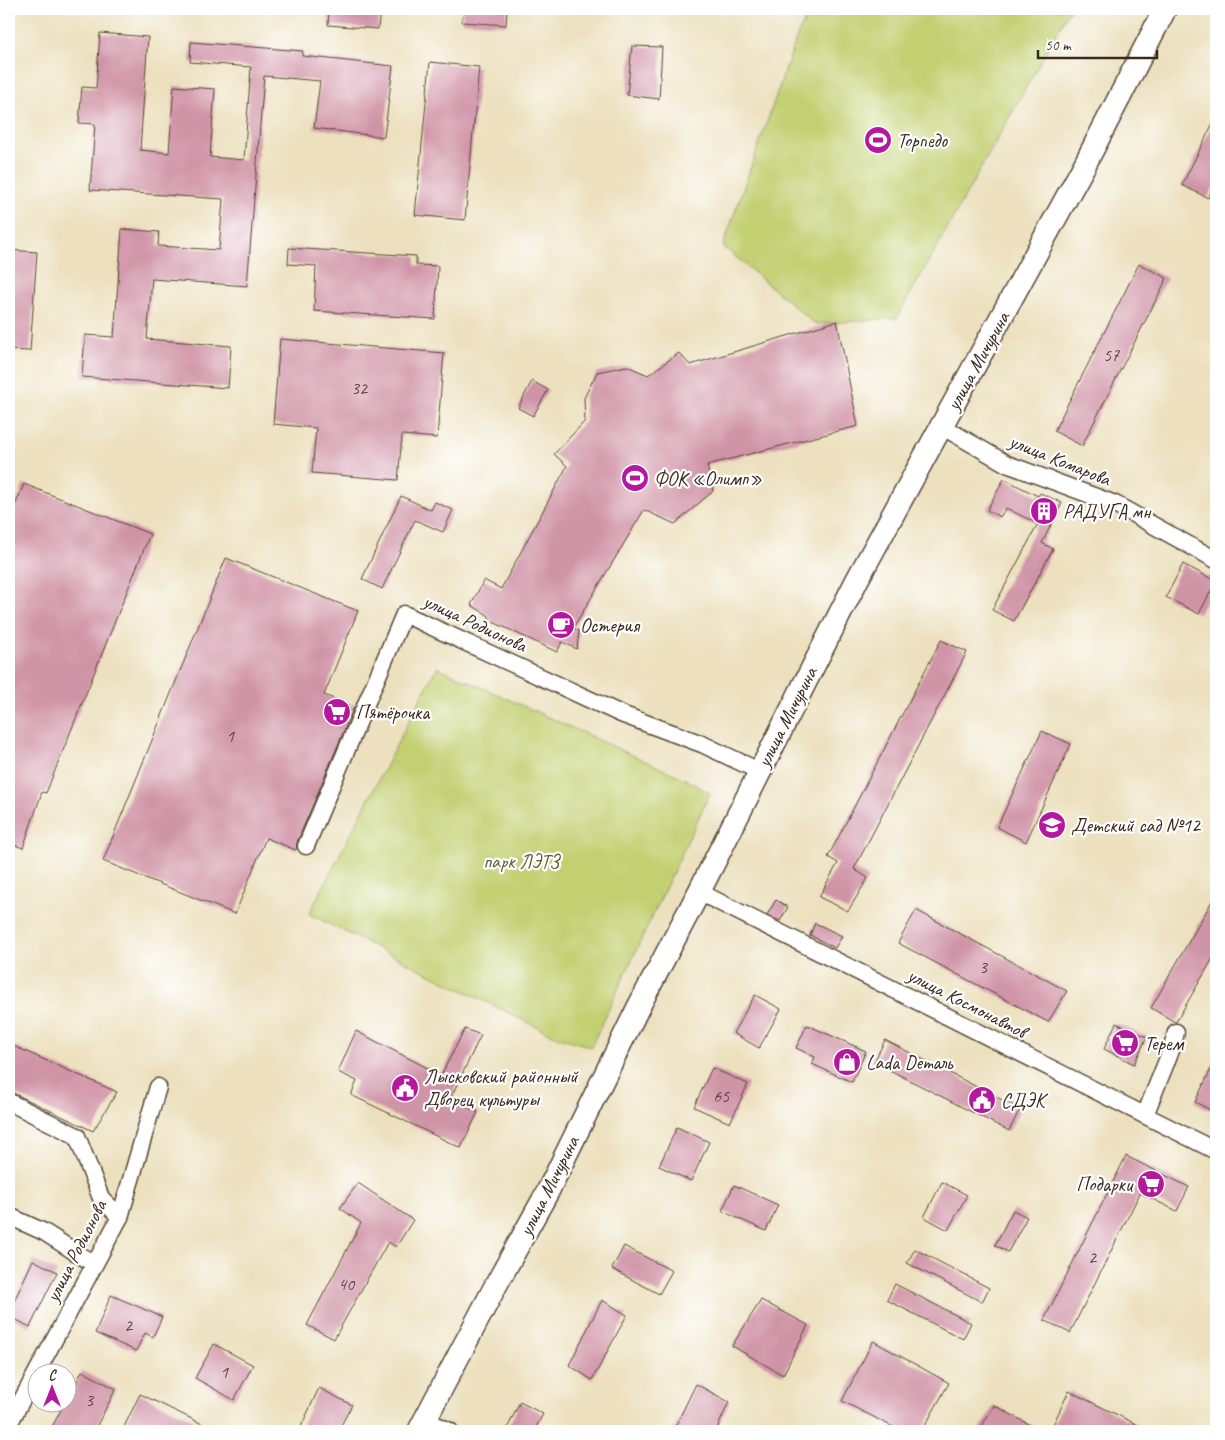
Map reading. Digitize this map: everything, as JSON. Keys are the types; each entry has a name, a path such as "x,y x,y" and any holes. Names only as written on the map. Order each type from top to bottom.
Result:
{"main road":[{"name":"улица Мичурина","path":"422,1425 548,1191 638,1006 699,892 857,580 943,427 1084,166 1164,9"}],"street":[{"name":"улица Комарова","path":"943,427 1007,464 1115,504 1216,560"},
{"name":"улица Родионова","path":"306,846 404,614 621,714 702,744 760,771"},
{"name":"улица Космонавтов","path":"699,892 1216,1151"},
{"path":"1144,1115 1172,1048 1176,1032"},
{"name":"улица Родионова","path":"9,1424 120,1217 158,1087"},
{"path":"9,1102 77,1136 101,1198 120,1217"},
{"path":"9,1216 44,1232 94,1264"},
{"path":"422,1425 450,1431"}],"green space":[{"name":"Торпедо","path":"811,9 1070,9 897,318 815,324 723,246 798,34"},
{"name":"парк ЛЭТЗ","path":"437,667 685,779 710,793 591,1047 553,1035 309,914"}],"building":[{"path":"329,9 380,10 378,29 328,25"},
{"path":"463,9 507,9 506,25 462,22"},
{"path":"100,33 148,37 140,150 169,153 174,86 215,89 210,157 244,160 251,67 190,62 191,42 303,51 302,56 393,66 384,137 314,128 320,81 264,76 247,286 152,279 147,339 231,346 228,388 82,377 85,335 114,337 122,229 159,232 158,246 219,250 223,199 90,190 95,124 79,123 82,87 96,88"},
{"path":"632,46 662,47 659,99 627,95"},
{"path":"430,62 479,67 465,220 415,215"},
{"path":"1216,117 1216,182 1208,198 1182,185"},
{"path":"289,248 416,256 416,265 438,266 435,319 314,311 316,266 288,264"},
{"path":"9,250 37,252 30,351 9,350"},
{"path":"1139,264 1167,278 1082,446 1054,431"},
{"name":"ФОК «Олимп»","path":"837,321 858,426 707,465 713,491 675,524 644,510 573,628 579,631 577,649 562,642 557,652 491,621 488,615 471,605 484,580 501,589 567,466 554,454 585,421 584,398 597,372 627,366 648,375 679,353 690,365"},
{"path":"280,339 444,353 437,438 402,435 398,480 312,473 316,428 273,424"},
{"path":"532,381 548,390 533,416 518,408"},
{"path":"1004,479 1038,496 1040,493 1062,503 1042,543 1053,549 1014,621 992,610 1038,524 1006,508 1000,517 987,510"},
{"path":"24,484 150,534 46,793 42,792 23,848 9,843 9,520"},
{"path":"401,496 431,510 435,502 453,510 443,532 415,520 382,589 362,579"},
{"path":"226,558 358,611 324,695 354,707 297,842 296,850 266,838 235,914 103,861"},
{"path":"1183,564 1216,581 1199,614 1166,597"},
{"path":"941,640 967,652 854,869 868,878 848,911 819,897 838,863 828,857"},
{"path":"1042,731 1071,744 1026,842 997,827"},
{"path":"1216,894 1216,953 1175,1022 1151,1008"},
{"path":"776,900 788,907 780,921 767,915"},
{"path":"916,910 1067,991 1048,1022 898,943"},
{"path":"815,923 842,936 835,948 810,935"},
{"path":"755,995 781,1009 759,1048 733,1033"},
{"name":"Терем","path":"1116,1023 1147,1037 1134,1064 1104,1049"},
{"path":"807,1025 866,1051 852,1082 812,1064 815,1057 796,1048"},
{"name":"Лысковский районный Дворец культуры","path":"465,1029 481,1035 450,1099 478,1112 461,1148 351,1095 357,1081 338,1072 356,1031 441,1075"},
{"path":"885,1040 1020,1109 1009,1131 874,1062"},
{"path":"9,1044 117,1092 93,1131 9,1091"},
{"path":"1216,1059 1216,1113 1195,1102"},
{"path":"712,1068 748,1084 730,1123 694,1107"},
{"path":"677,1127 709,1142 691,1181 659,1166"},
{"path":"1126,1156 1189,1187 1177,1211 1140,1193 1070,1333 1044,1320"},
{"path":"942,1182 967,1195 948,1230 924,1217"},
{"path":"358,1183 413,1220 396,1247 388,1242 334,1339 307,1325 361,1223 340,1208"},
{"path":"734,1185 778,1205 766,1231 722,1211"},
{"path":"1013,1210 1027,1217 1008,1252 995,1245"},
{"path":"624,1246 672,1271 659,1294 612,1269"},
{"path":"915,1249 989,1288 982,1302 907,1263"},
{"path":"33,1260 57,1272 30,1327 9,1316 9,1312"},
{"path":"895,1284 971,1323 963,1339 887,1300"},
{"path":"111,1295 162,1317 153,1337 145,1333 136,1351 95,1333"},
{"path":"602,1300 627,1315 592,1380 569,1365"},
{"path":"761,1300 808,1325 783,1375 732,1346"},
{"path":"873,1341 949,1383 922,1431 901,1431 842,1401"},
{"path":"214,1344 253,1365 234,1400 195,1378"},
{"path":"82,1371 116,1389 94,1431 50,1431 60,1412 78,1412 78,1379"},
{"path":"696,1384 729,1402 716,1431 673,1431"},
{"path":"319,1388 352,1405 338,1431 299,1431"},
{"path":"1069,1391 1150,1431 1050,1431"},
{"path":"140,1394 217,1431 122,1431"},
{"path":"520,1402 543,1414 534,1431 506,1431"},
{"path":"994,1405 1041,1431 979,1431"}],"place":[{"name":"Торпедо","path":"878,140"},
{"name":"ФОК «Олимп»","path":"635,478"},
{"name":"РАДУГА мн","path":"1044,511"},
{"name":"Остерия","path":"561,625"},
{"name":"Пятёрочка","path":"337,712"},
{"name":"Детский сад №12","path":"1052,825"},
{"name":"Терем","path":"1125,1043"},
{"name":"Lada Dеталь","path":"847,1062"},
{"name":"Лысковский районный Дворец культуры","path":"405,1088"},
{"name":"СДЭК","path":"982,1100"},
{"name":"Подарки","path":"1151,1184"}]}
